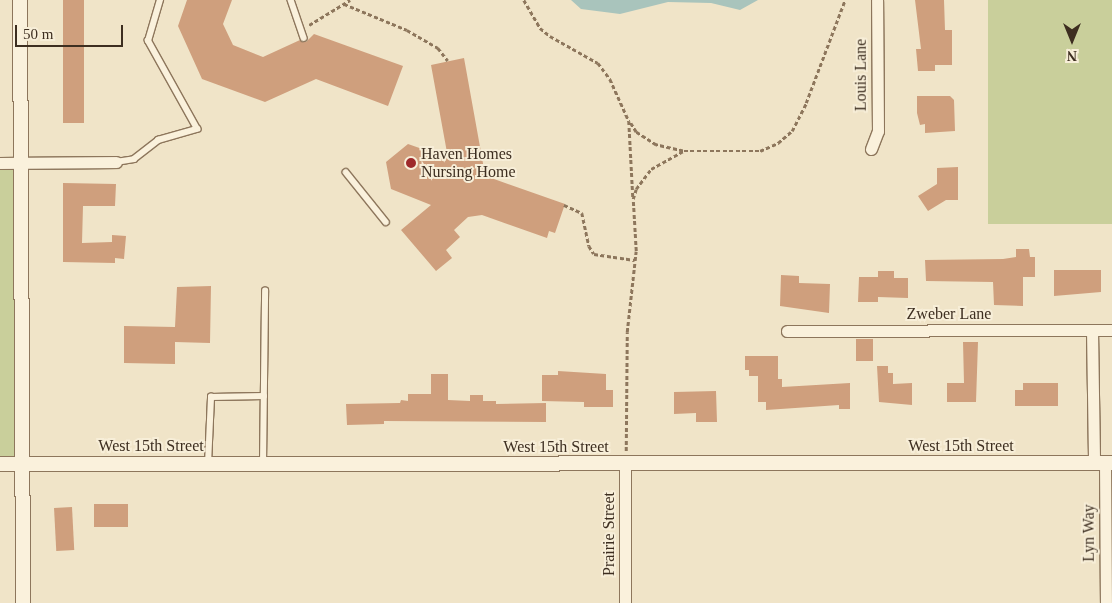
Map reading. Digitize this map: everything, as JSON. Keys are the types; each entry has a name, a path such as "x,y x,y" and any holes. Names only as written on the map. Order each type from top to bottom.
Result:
{"street":[{"path":"20,0 22,603"},
{"name":"Louis Lane","path":"870,149 878,131 877,0"},
{"path":"0,163 116,162"},
{"name":"Lyn Way","path":"1092,330 1104,463 1106,603"},
{"name":"Zweber Lane","path":"787,331 1112,330"},
{"name":"West 15th Street","path":"0,464 1104,463"},
{"name":"Prairie Street","path":"625,464 625,603"}],"lane":[{"path":"116,162 134,159 158,140 197,129 148,41 160,0"},
{"path":"290,0 304,38"},
{"path":"346,172 386,222"},
{"path":"263,464 265,291"},
{"path":"208,464 212,397 264,396"}],"path":[{"path":"300,30 350,0"},
{"path":"524,0 540,28 598,63 610,79 636,132 656,145 683,151 760,151 778,144 792,131 806,103 845,0"},
{"path":"344,4 407,30 438,48 448,61"},
{"path":"625,464 627,332 635,260 629,121"},
{"path":"633,198 651,170 683,151"},
{"path":"564,206 582,213 589,246 594,254 635,260"}],"green space":[{"path":"988,0 1112,0 1112,224 988,224"},
{"path":"0,163 22,163 22,464 0,464"}],"water":[{"path":"571,0 758,0 740,10 711,3 668,2 620,14 581,9"}],"building":[{"path":"63,0 84,0 84,123 63,123"},
{"path":"187,0 232,0 223,24 233,45 263,57 300,40 306,42 314,34 403,66 388,106 316,79 265,102 202,79 178,26"},
{"path":"915,0 944,0 945,30 952,30 952,65 935,65 935,71 918,71 916,49 921,49"},
{"name":"Haven Homes Nursing Home","path":"464,58 484,169 494,179 565,204 555,233 549,231 547,238 482,215 468,217 454,230 460,237 446,250 452,258 436,271 401,230 431,205 391,189 386,162 408,144 448,158 431,65"},
{"path":"917,96 950,96 954,100 955,131 925,133 925,124 920,125 917,113"},
{"path":"958,167 958,200 946,200 928,211 918,196 937,184 937,168"},
{"path":"63,183 116,184 115,206 83,206 82,243 112,242 112,235 126,236 124,259 115,258 115,263 63,262"},
{"path":"1016,249 1029,249 1030,257 1035,257 1035,277 1023,277 1023,306 994,305 993,282 926,281 925,260 1003,259 1016,257"},
{"path":"1054,270 1101,270 1101,292 1054,296"},
{"path":"878,271 894,271 894,278 908,278 908,298 878,297 878,302 858,302 859,277 878,277"},
{"path":"781,275 799,276 799,283 830,284 829,313 780,306"},
{"path":"211,286 210,343 175,342 175,364 124,363 124,326 175,327 177,287"},
{"path":"856,339 873,339 873,361 856,361"},
{"path":"963,342 978,342 976,402 947,402 947,383 964,383"},
{"path":"745,356 778,356 778,379 782,379 782,387 850,383 850,409 839,409 839,405 766,410 766,402 758,402 758,376 749,376 749,370 745,370"},
{"path":"877,366 888,366 888,373 893,373 893,384 912,383 912,405 879,402"},
{"path":"558,371 606,374 606,390 613,390 613,407 584,407 584,402 542,401 542,375 558,375"},
{"path":"431,374 448,374 448,400 470,401 470,395 483,395 483,401 496,401 496,404 546,403 546,422 384,421 384,424 347,425 346,404 400,403 401,400 408,401 408,394 431,394"},
{"path":"1023,383 1058,383 1058,406 1015,406 1015,390 1023,390"},
{"path":"716,391 717,422 696,422 696,413 674,414 674,392"},
{"path":"94,504 128,504 128,527 94,527"},
{"path":"72,507 74,550 56,551 54,508"}],"place":[{"name":"Haven Homes Nursing Home","path":"411,163"}]}
